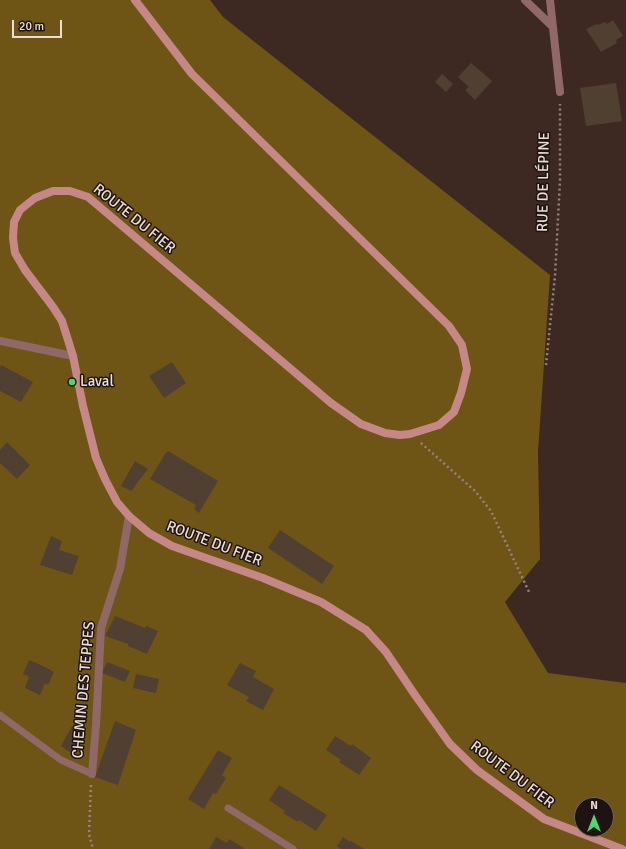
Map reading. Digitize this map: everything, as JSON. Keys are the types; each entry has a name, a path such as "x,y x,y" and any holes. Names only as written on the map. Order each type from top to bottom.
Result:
{"main road":[{"name":"ROUTE DU FIER","path":"135,0 192,74 449,326 462,345 467,369 461,393 454,412 439,425 410,434 400,435 385,433 361,424 331,403 88,197 70,191 53,191 35,198 20,210 14,222 13,238 15,253 24,270 62,321 73,356 83,406 96,458 117,502 129,516 149,533 172,546 263,578 321,602 356,623 366,630 386,652 450,744 477,770 544,819 622,849"}],"street":[{"path":"525,0 552,26"},
{"path":"550,0 560,92"},
{"path":"0,341 73,356"},
{"name":"CHEMIN DES TEPPES","path":"92,774 101,628 120,569 129,516"}],"lane":[{"name":"CHEMIN DES TEPPES","path":"0,715 61,760 92,774"},
{"path":"228,808 293,849"}],"path":[{"name":"RUE DE LÉPINE","path":"546,365 555,276 560,180 560,92"},
{"path":"410,434 475,491 491,511 530,594"},
{"name":"CHEMIN DES TEPPES","path":"92,774 89,834 93,849"}],"shaded area":[{"path":"0,0 210,0 223,17 550,275 538,452 540,559 505,602 548,673 626,683 626,849 0,849"}],"building":[{"path":"613,20 623,36 616,40 617,43 601,52 586,29 605,22 607,24"},
{"path":"471,63 492,81 475,100 465,90 469,87 458,77"},
{"path":"442,74 453,84 446,92 435,82"},
{"path":"616,83 622,121 586,126 580,88"},
{"path":"172,362 186,383 164,398 149,376"},
{"path":"1,365 33,382 21,402 0,391"},
{"path":"7,442 30,465 17,479 0,463 0,450"},
{"path":"168,451 218,481 199,513 194,509 196,505 150,479"},
{"path":"135,461 148,469 132,491 121,486"},
{"path":"280,530 334,566 322,584 268,548"},
{"path":"51,536 62,541 59,550 79,556 72,575 40,565"},
{"path":"115,616 145,628 146,626 158,631 147,654 128,646 128,644 105,636"},
{"path":"29,660 54,672 48,685 45,683 40,695 25,688 29,677 23,674"},
{"path":"107,662 130,671 125,682 102,673"},
{"path":"240,663 256,671 253,677 274,689 263,710 246,701 249,697 227,685"},
{"path":"136,674 159,679 156,693 133,688"},
{"path":"115,721 136,730 118,785 95,777"},
{"path":"72,726 86,733 74,755 61,746"},
{"path":"335,736 351,746 352,744 371,758 359,775 339,762 341,760 326,750"},
{"path":"218,750 232,758 222,775 226,778 216,794 213,793 204,809 188,799"},
{"path":"279,785 327,815 316,831 299,820 298,822 283,813 285,811 269,800"},
{"path":"216,837 227,843 229,839 244,848 209,849"},
{"path":"343,837 364,849 341,849 337,846"}],"place":[{"name":"Laval","path":"72,382"}]}
